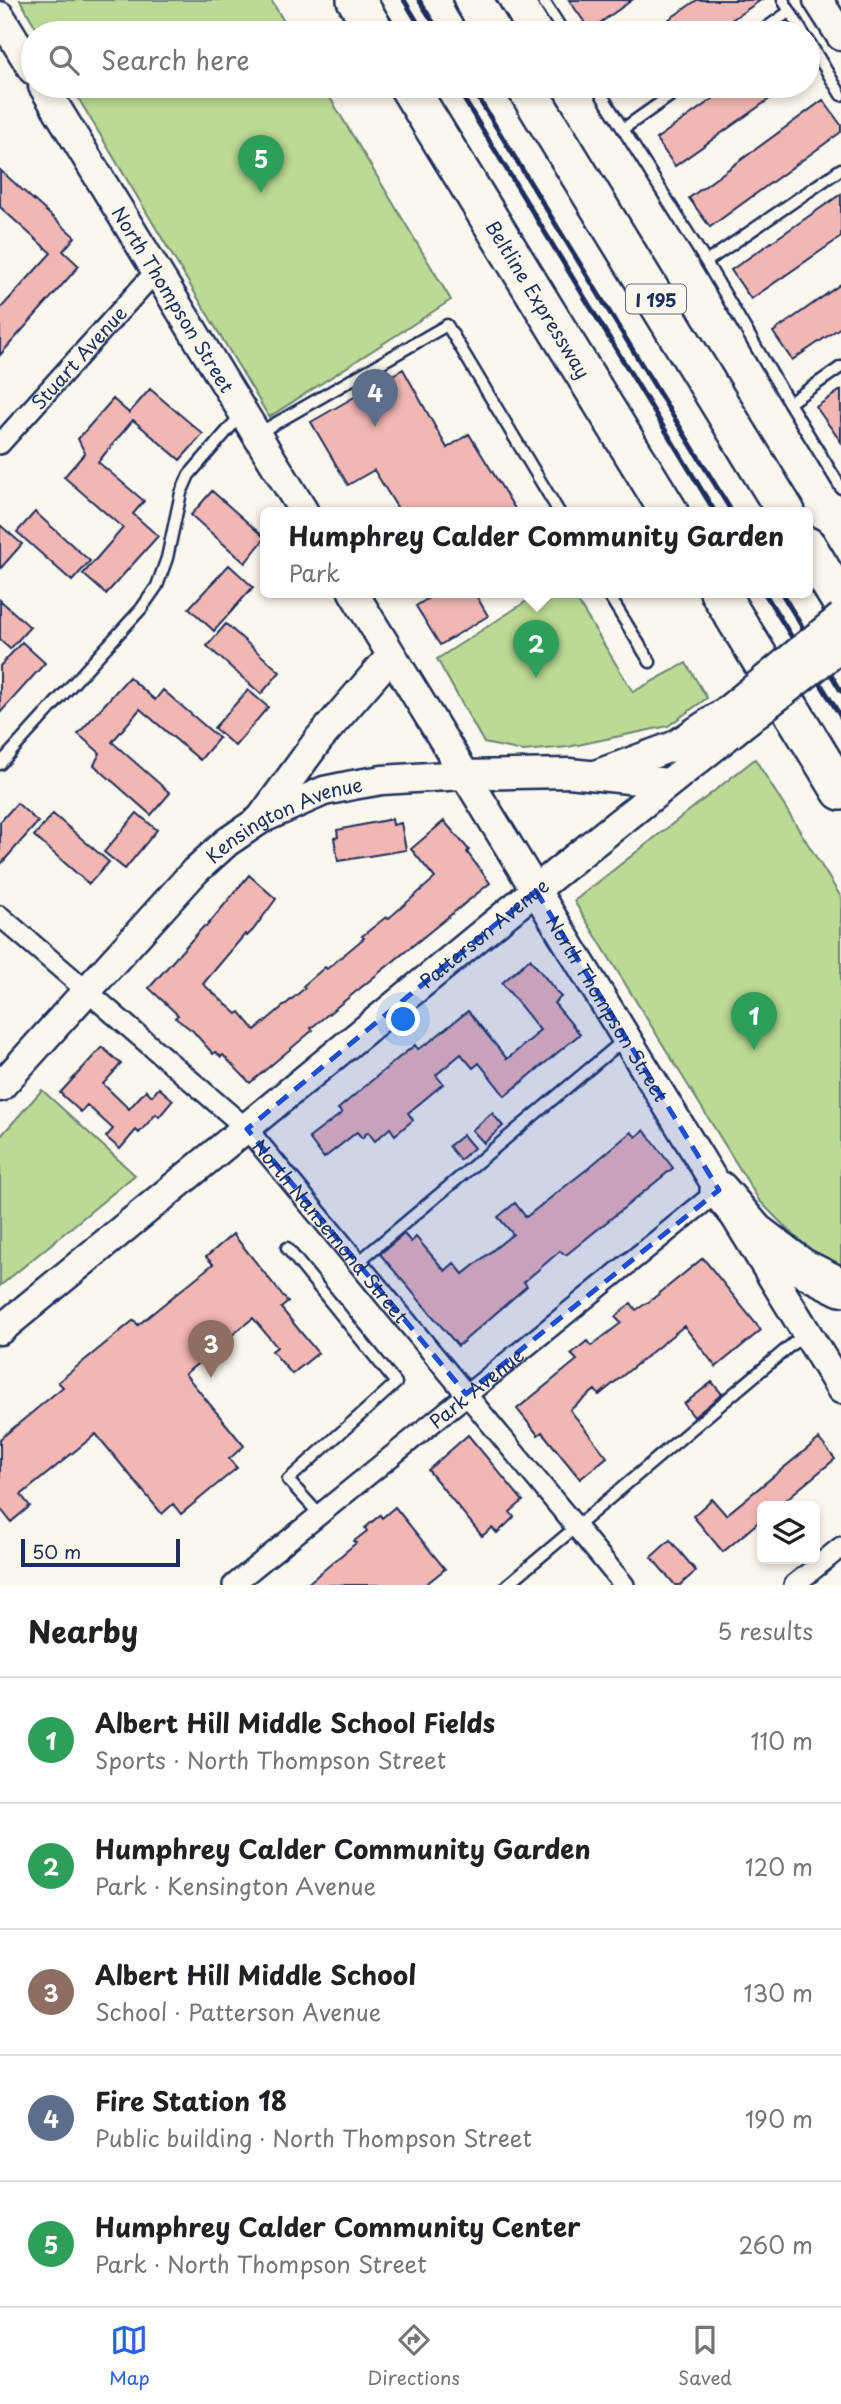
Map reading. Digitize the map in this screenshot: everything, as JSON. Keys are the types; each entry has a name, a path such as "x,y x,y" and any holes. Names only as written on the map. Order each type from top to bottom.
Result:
{"highway":[{"path":"356,0 369,21"},
{"path":"473,0 486,21"},
{"name":"Beltline Expressway","path":"415,98 666,507"},
{"name":"I 195","path":"532,98 783,507"},
{"path":"813,556 841,602"},
{"path":"723,598 841,791"},
{"path":"719,1190 755,1232 801,1267 841,1287"}],"main road":[{"path":"818,0 841,36"},
{"path":"0,16 21,50"},
{"name":"North Thompson Street","path":"50,98 301,507"},
{"name":"North Thompson Street","path":"357,598 807,1333 837,1373"},
{"path":"593,776 729,722 841,617"},
{"name":"Patterson Avenue","path":"0,1330 668,783 729,722 841,647"},
{"path":"261,819 319,739 391,656"},
{"name":"Kensington Avenue","path":"0,1087 195,871 227,842 261,819 324,791 382,780 569,773 668,783"}],"street":[{"name":"Stuart Avenue","path":"0,444 157,270"},
{"name":"North Nansemond Street","path":"0,916 247,1129 624,1585"},
{"name":"Park Avenue","path":"233,1585 719,1190"},
{"path":"794,1585 841,1547"}],"lane":[{"path":"543,0 556,21"},
{"path":"783,0 796,21"},
{"path":"776,21 790,11"},
{"path":"820,60 841,95"},
{"path":"604,98 706,262 841,488"},
{"path":"623,129 667,98"},
{"path":"706,262 841,169"},
{"path":"0,764 157,586 181,493 189,475 250,423 447,325 556,507"},
{"path":"789,403 841,367"},
{"path":"611,598 650,662"},
{"path":"357,1263 626,1038"},
{"path":"287,1248 396,1383 288,1480 319,1514"},
{"path":"507,1585 807,1333"}],"highlighted area":[{"path":"536,891 719,1190 466,1394 247,1129"}],"green space":[{"path":"20,0 271,0 284,21 32,21"},
{"path":"78,98 330,98 451,300 269,417"},
{"path":"532,598 576,598 633,692 686,663 707,698 668,726 568,747 523,751 484,743 437,659"},
{"path":"755,759 841,897 841,1269 807,1247 759,1200 574,901"},
{"path":"42,1090 135,1175 0,1286 0,1137"}],"building":[{"path":"569,0 632,0 603,21 584,21"},
{"path":"697,0 761,0 730,21 666,21"},
{"path":"714,98 771,98 675,166 656,139"},
{"path":"823,100 841,125 841,132 710,227 689,198"},
{"path":"0,170 75,237 63,251 79,266 0,355 0,309 51,253 0,207"},
{"path":"841,194 841,237 751,299 731,270"},
{"path":"841,284 841,327 792,360 773,332"},
{"path":"403,369 447,448 469,434 514,507 397,507 374,470 348,485 311,422"},
{"path":"150,389 203,434 180,460 133,420 98,462 144,501 133,514 158,536 106,594 83,574 123,528 64,477 85,453 78,439 113,399 129,413"},
{"path":"841,390 841,442 816,407"},
{"path":"212,491 260,534 260,544 245,563 191,515"},
{"path":"35,512 90,561 72,581 17,532"},
{"path":"0,525 22,544 0,569"},
{"path":"229,565 253,587 214,631 189,608"},
{"path":"429,598 478,598 488,616 440,645 416,606"},
{"path":"0,600 30,627 10,649 0,640"},
{"path":"226,624 280,672 261,694 207,646"},
{"path":"22,642 45,663 0,713 0,666"},
{"path":"129,677 155,700 163,690 219,738 200,760 140,709 112,742 170,793 151,815 94,765 100,753 78,734"},
{"path":"248,690 268,707 235,746 214,728"},
{"path":"17,803 38,822 0,865 0,822"},
{"path":"137,813 157,830 125,869 104,852"},
{"path":"53,814 109,862 89,884 34,836"},
{"path":"392,819 393,825 401,823 406,850 338,861 334,838 338,837 337,830"},
{"path":"444,821 469,850 467,852 490,883 311,1028 313,1030 250,1083 223,1055 221,1057 216,1052 213,1054 193,1031 175,1018 178,1015 149,988 204,926 206,927 249,875 276,899 253,930 247,936 245,934 203,984 237,1014 240,1012 255,1030 305,988 303,986 325,967 327,969 364,938 362,936 386,917 388,919 435,878 411,849"},
{"path":"530,959 561,997 554,1003 580,1034 505,1096 479,1063 473,1068 461,1054 436,1075 443,1084 408,1113 413,1120 395,1135 390,1128 375,1141 368,1132 362,1138 357,1132 324,1158 309,1138 342,1113 338,1109 396,1060 415,1045 418,1049 428,1043 468,1011 507,1059 536,1035 540,1030 502,983"},
{"path":"102,1047 121,1064 103,1084 129,1109 146,1090 152,1096 159,1088 173,1100 159,1117 156,1114 139,1133 136,1130 120,1149 106,1137 113,1129 87,1105 81,1112 60,1093"},
{"path":"492,1113 503,1126 484,1143 472,1130"},
{"path":"644,1130 673,1168 566,1255 560,1251 524,1282 527,1286 458,1346 380,1254 404,1234 411,1242 416,1237 445,1271 454,1263 463,1274 513,1234 498,1217 515,1203 526,1217 631,1132 636,1137"},
{"path":"463,1135 474,1148 460,1160 449,1146"},
{"path":"233,1234 288,1302 281,1308 318,1353 292,1374 272,1351 277,1347 253,1318 185,1374 244,1446 229,1459 237,1468 181,1514 173,1504 162,1514 96,1434 21,1495 30,1506 11,1522 0,1508 0,1439 63,1387 58,1382 134,1320 138,1325 213,1264 206,1257"},
{"path":"703,1258 761,1330 716,1367 684,1326 599,1395 595,1390 570,1410 607,1457 580,1479 542,1432 538,1435 517,1409 577,1360 571,1354 587,1341 591,1346 621,1323 615,1317 631,1303 636,1310"},
{"path":"712,1382 722,1394 694,1417 684,1404"},
{"path":"468,1435 523,1501 510,1512 514,1517 497,1533 492,1528 482,1536 428,1470"},
{"path":"819,1439 835,1459 784,1501 757,1501 757,1523 723,1552 693,1516 712,1499 726,1515"},
{"path":"395,1507 445,1569 425,1585 306,1585 356,1543 354,1541 367,1531 365,1528"},
{"path":"670,1540 696,1571 680,1585 675,1585 651,1557"}],"railway":[{"path":"404,0 417,21"},
{"path":"419,0 432,21"},
{"path":"463,98 712,507"},
{"path":"478,98 729,507"},
{"path":"768,598 841,717"},
{"path":"785,598 841,691"}],"place":[{"name":"Humphrey Calder Community Center","path":"261,193"},
{"name":"Fire Station 18","path":"375,427"},
{"name":"Humphrey Calder Community Garden","path":"536,678"},
{"name":"Albert Hill Middle School Fields","path":"754,1050"},
{"name":"Albert Hill Middle School","path":"211,1378"}]}
